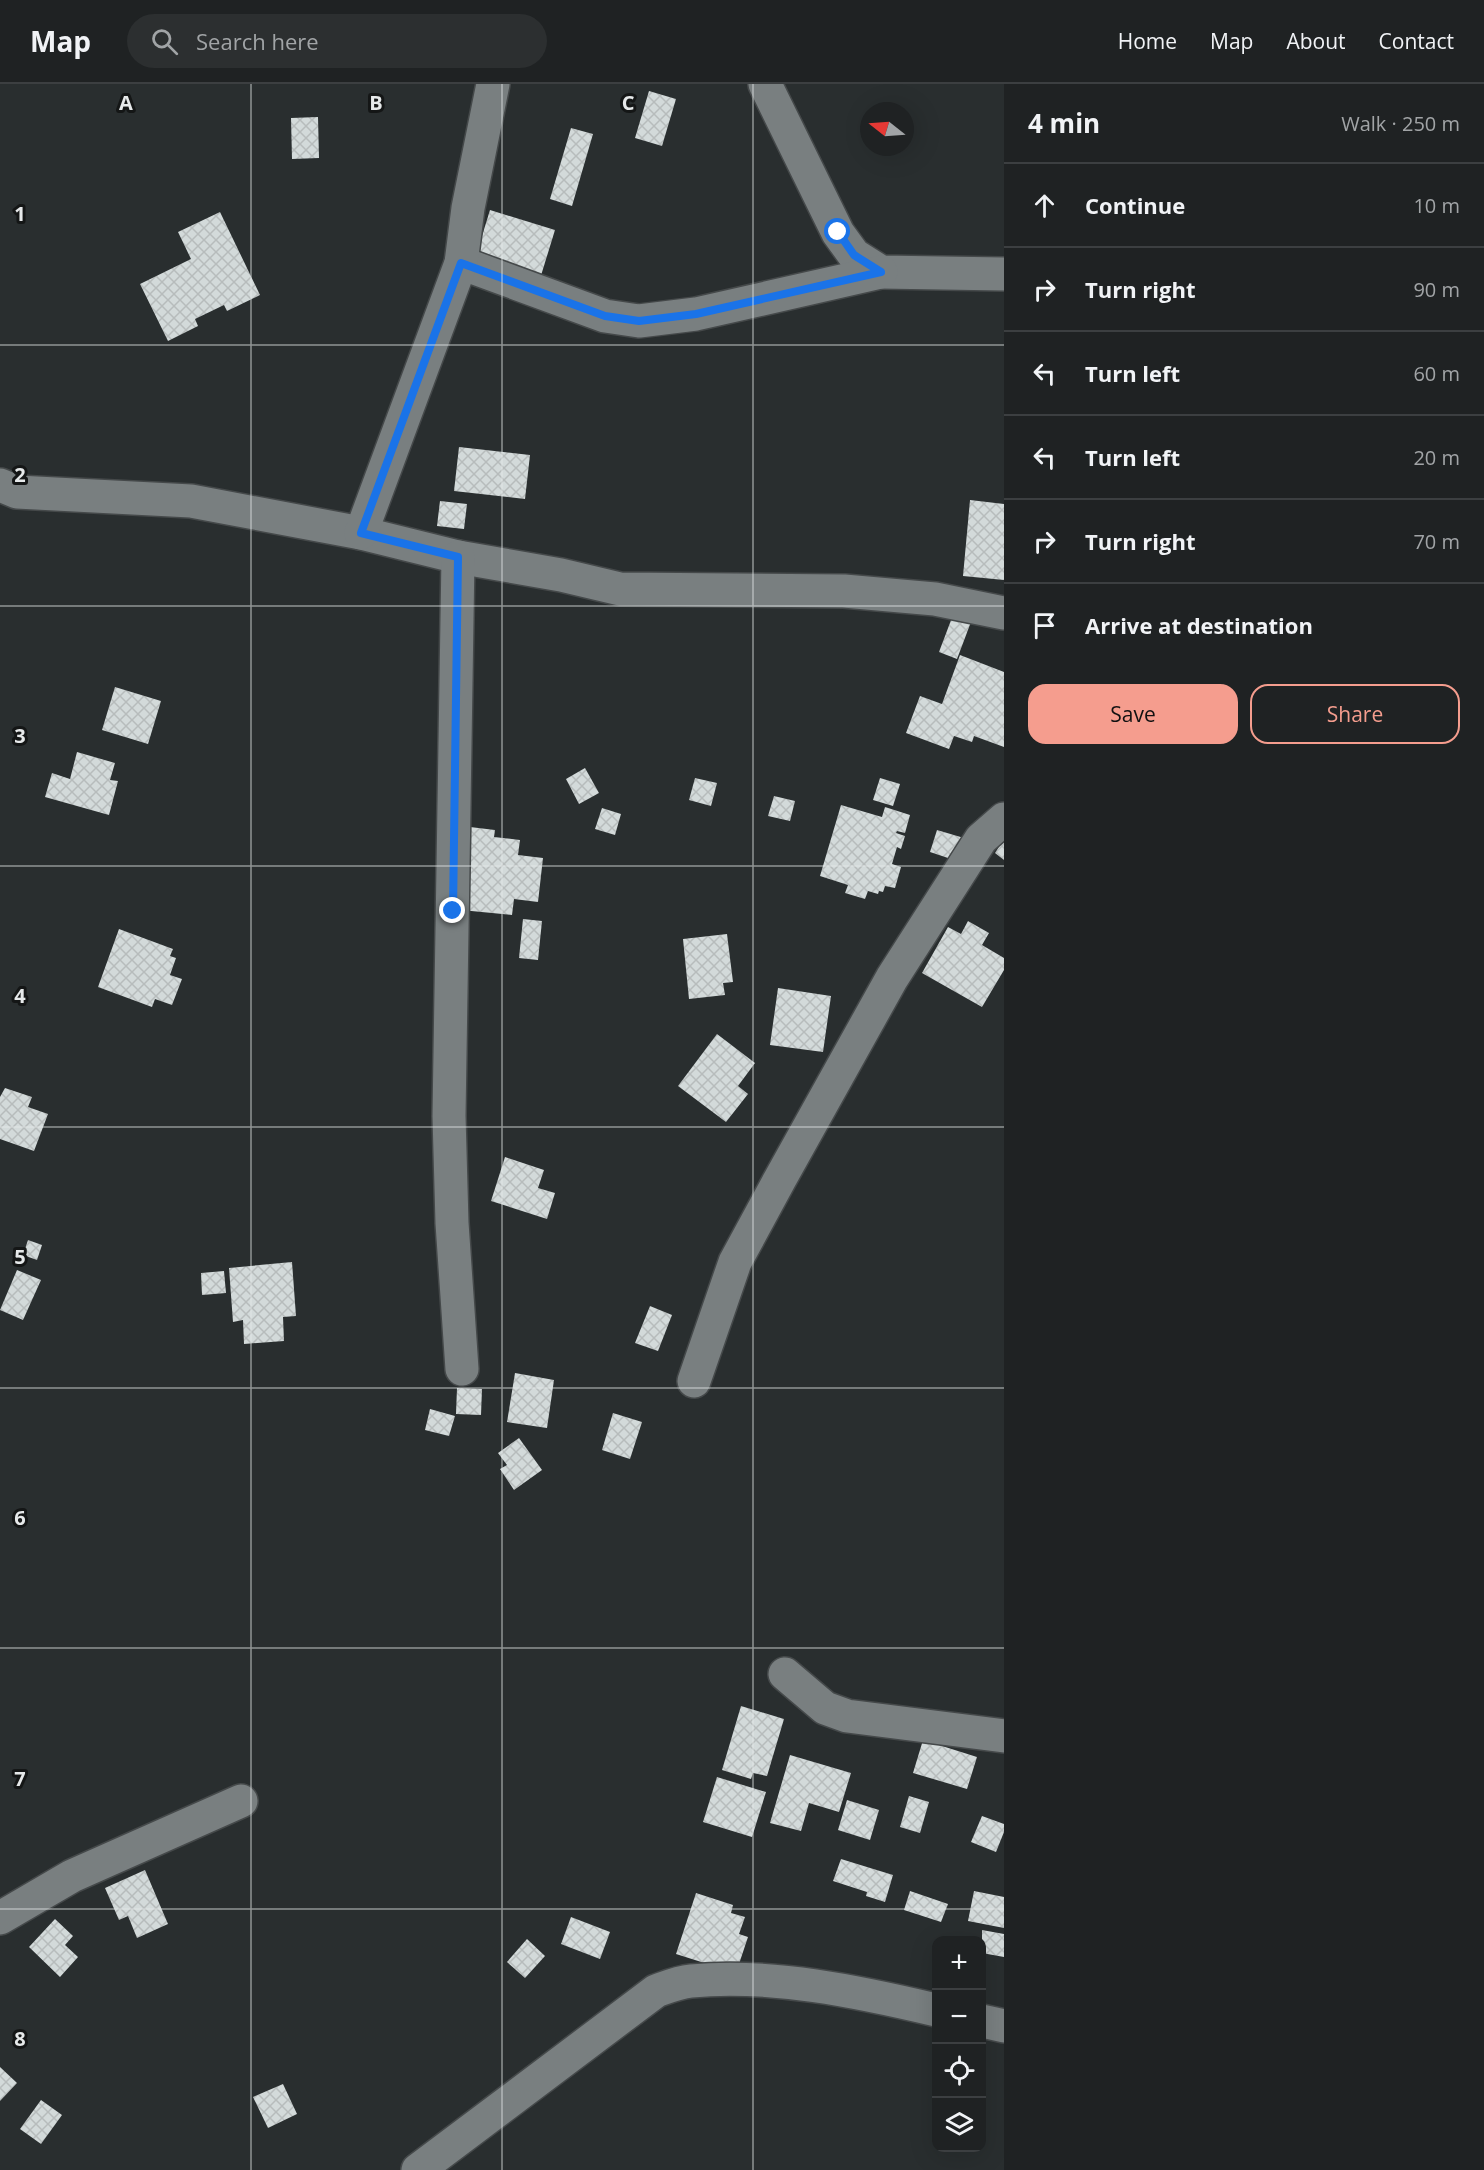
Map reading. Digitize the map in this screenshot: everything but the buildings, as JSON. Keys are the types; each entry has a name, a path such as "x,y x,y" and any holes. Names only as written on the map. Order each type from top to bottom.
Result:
{"street":[{"path":"361,533 461,263 473,178 493,84"},
{"path":"765,84 838,232 854,255 881,272"},
{"path":"461,263 605,316 639,321 696,314 881,272 1004,274"},
{"path":"0,485 17,492 191,501 361,533 458,557 561,575 620,589 844,591 935,600 1004,613"},
{"path":"458,557 449,1116 452,1223 462,1369"},
{"path":"694,1381 735,1262 780,1179 892,978 981,839 1004,819"},
{"path":"785,1674 825,1708 847,1716 1004,1736"},
{"path":"0,1917 72,1876 241,1801"},
{"path":"418,2170 656,1991 689,1981 771,1981 858,1993 932,2009"},
{"path":"986,2022 1004,2026"}],"route":[{"path":"453,911 458,557 361,533 461,263 605,316 639,321 696,314 881,272 854,255 838,232"}]}
